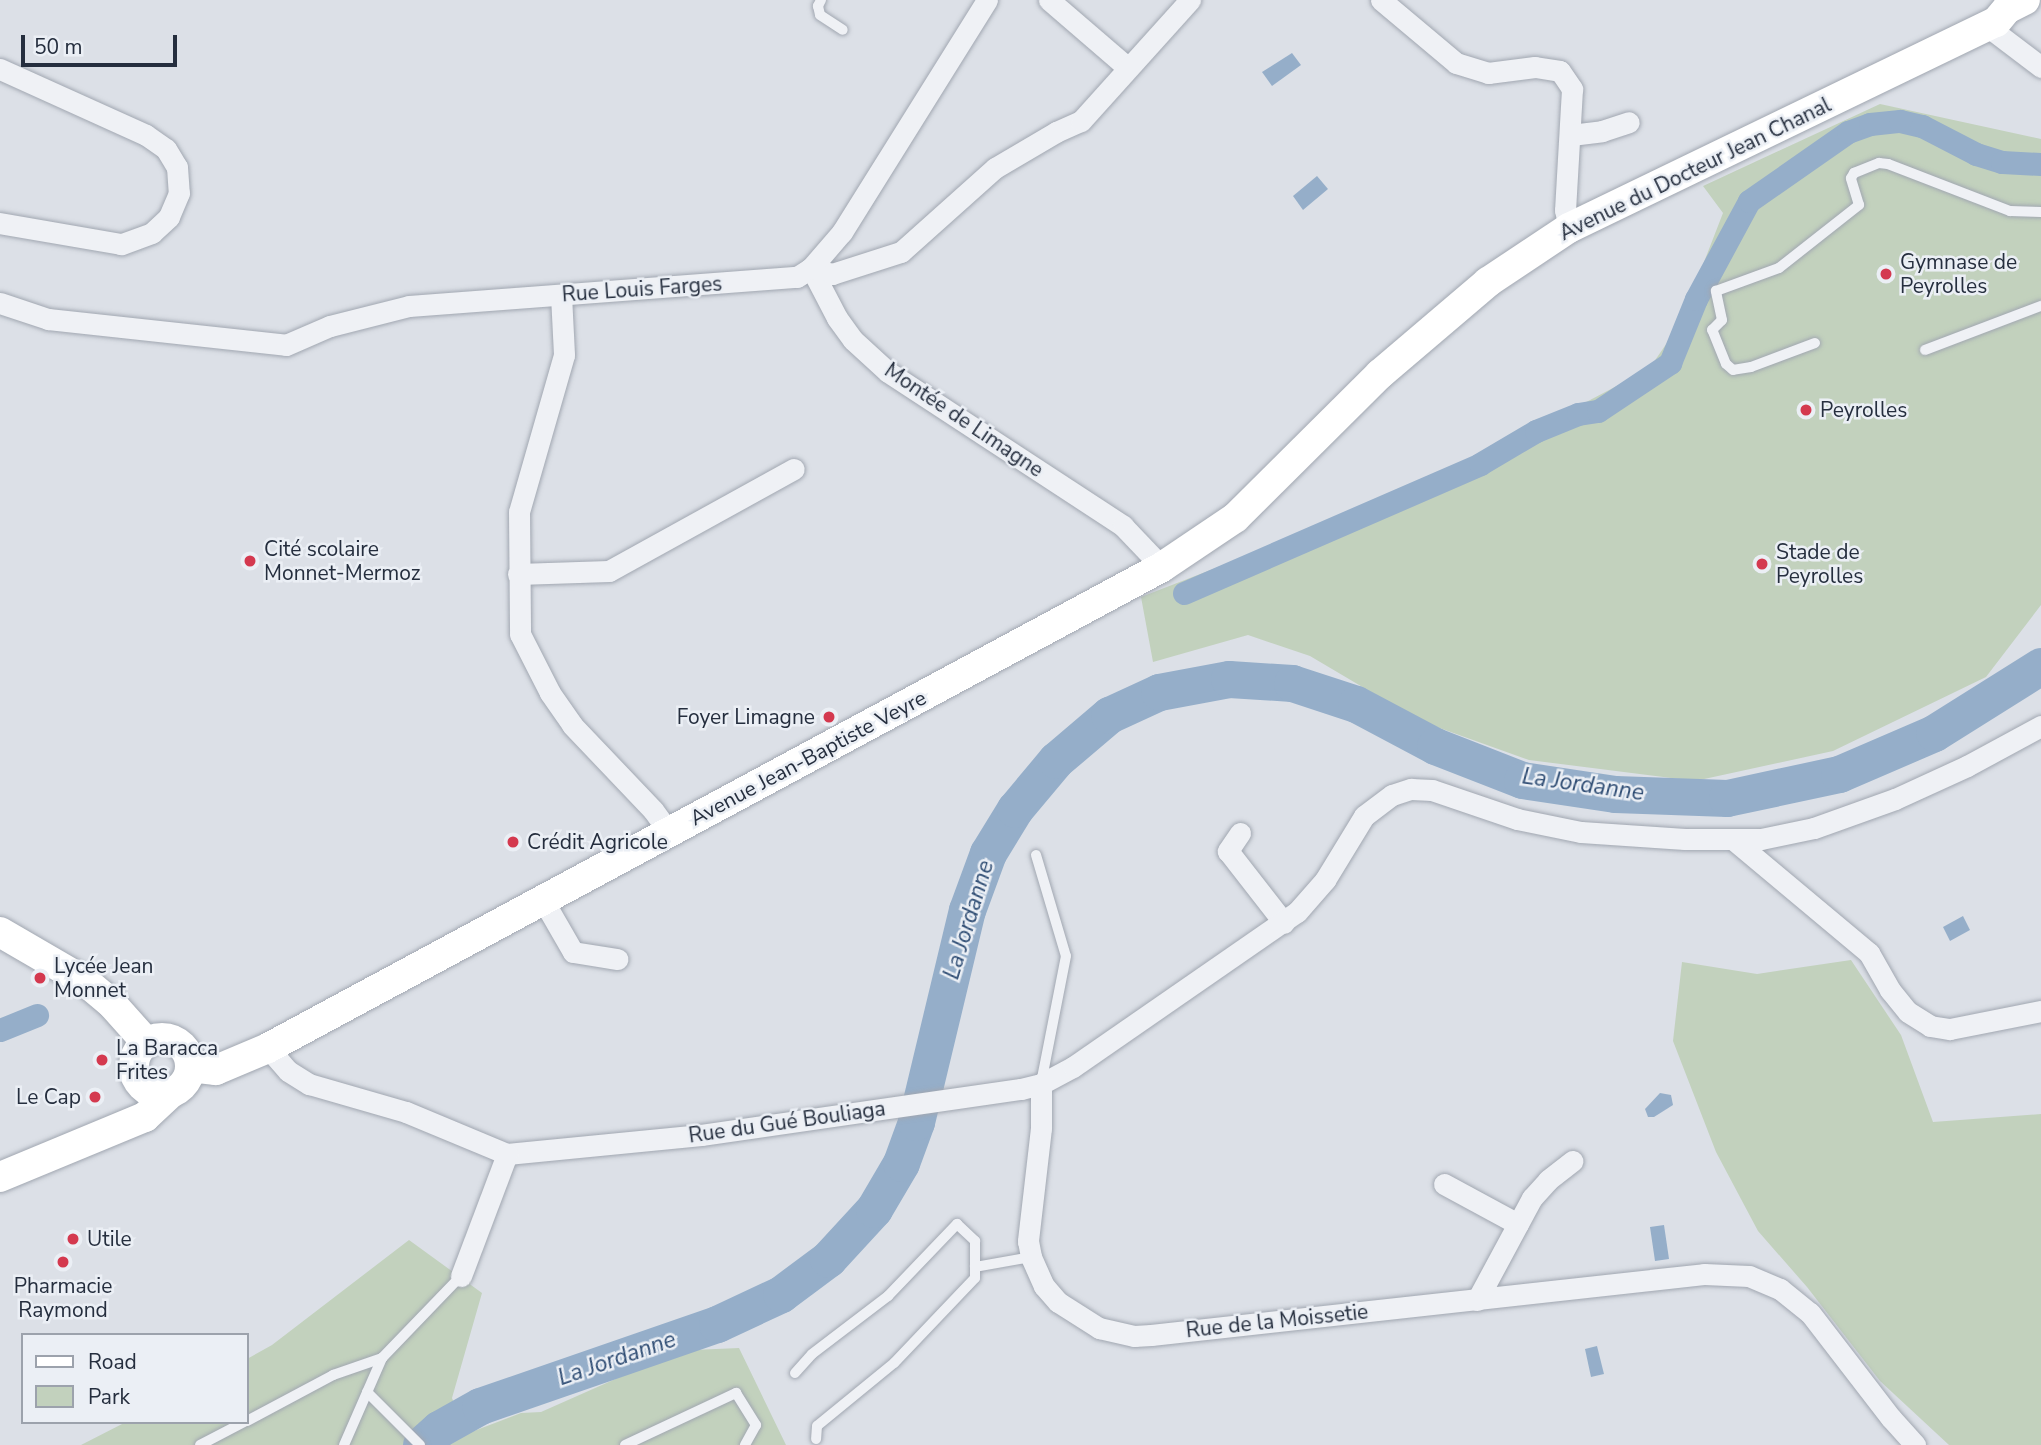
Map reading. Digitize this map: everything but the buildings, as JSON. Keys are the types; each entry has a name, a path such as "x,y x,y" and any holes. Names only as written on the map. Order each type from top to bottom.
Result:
{"main road":[{"name":"Avenue du Docteur Jean Chanal","path":"1162,567 1235,518 1380,374 1488,282 1569,228 1991,24 2007,9 2025,0"},
{"name":"Avenue du Docteur Jean Chanal","path":"1991,24 2013,23 2041,10"},
{"name":"Avenue Jean-Baptiste Veyre","path":"190,1067 216,1070 268,1048 1162,567"},
{"path":"0,932 86,982 113,1004 146,1042"},
{"path":"0,1177 145,1117 158,1090 185,1082 190,1067 185,1050 179,1044 163,1038 146,1042 139,1048 134,1065 134,1073 158,1090"}],"street":[{"path":"811,268 842,232 987,0"},
{"path":"1049,0 1127,67"},
{"name":"Rue Louis Farges","path":"0,303 48,319 286,345 330,326 409,306 797,277 811,268 832,274 901,252 995,168 1081,121 1127,67 1191,0"},
{"path":"1381,0 1456,63 1488,73 1535,67 1560,71 1572,89 1565,210 1569,228"},
{"path":"1991,24 2041,67"},
{"path":"0,69 146,135 166,149 177,167 179,193 169,217 152,233 121,244 0,223"},
{"path":"1571,135 1602,131 1629,121"},
{"name":"Montée de Limagne","path":"811,268 837,318 853,340 888,372 1123,526 1162,567"},
{"path":"561,295 564,355 519,512 520,634 550,693 572,725 653,810 669,832"},
{"path":"518,574 609,571 794,469"},
{"name":"Rue du Gué Bouliaga","path":"268,1048 288,1071 309,1084 406,1112 507,1154 701,1135 963,1098 1041,1083 1073,1066 1284,923 1312,897 1364,816 1392,795 1411,789 1453,795 1544,826 1631,837 1735,841 1787,835 1847,818 1967,766 2041,726"},
{"path":"1240,833 1228,850 1284,923"},
{"path":"1735,841 1869,953 1890,990 1908,1012 1930,1026 1950,1029 2041,1011"},
{"path":"544,900 573,952 617,959"},
{"name":"Rue de la Moissetie","path":"1041,1083 1041,1128 1028,1241 1031,1257 1044,1286 1072,1313 1099,1328 1134,1336 1730,1273 1765,1281 1803,1307 1915,1445"},
{"path":"461,1276 507,1154"},
{"path":"1477,1300 1532,1198 1548,1180 1572,1161"},
{"path":"1444,1184 1518,1224"}],"lane":[{"path":"821,0 818,6 820,15 843,30"},
{"path":"1815,343 1751,367 1732,370 1726,364 1713,330 1723,320 1716,291 1779,268 1859,205 1851,178 1854,173 1879,163 1888,164 2010,211 2041,212"},
{"path":"1925,350 2041,306"},
{"path":"1036,855 1066,956 1041,1083"},
{"path":"795,1373 812,1354 888,1296 957,1224 975,1241 975,1278 894,1363 817,1426 816,1439"},
{"path":"975,1267 1031,1257"},
{"path":"344,1445 382,1358 461,1276"},
{"path":"248,1419 333,1375 382,1358"},
{"path":"367,1392 419,1445"},
{"path":"625,1445 736,1392 756,1425 745,1445"},
{"path":"200,1445 239,1424"}],"green space":[{"name":"Peyrolles","path":"1880,104 2041,139 2041,605 1986,677 1833,751 1695,781 1529,760 1420,721 1310,656 1248,635 1153,662 1141,597 1262,550 1493,451 1649,369 1680,324 1723,213 1703,186"},
{"path":"1851,960 1901,1035 1933,1122 2041,1114 2041,1445 1949,1445 1880,1381 1807,1287 1758,1231 1716,1152 1673,1041 1682,962 1757,974"},
{"path":"409,1240 482,1293 452,1398 466,1434 521,1413 541,1412 620,1377 693,1350 739,1348 786,1445 81,1445 122,1424 248,1424 248,1358 272,1345"}],"water":[{"path":"1292,53 1301,65 1272,86 1262,72"},
{"path":"1317,176 1328,189 1303,210 1293,196"},
{"path":"1963,916 1970,930 1950,941 1943,927"},
{"path":"1660,1093 1671,1095 1673,1105 1654,1117 1648,1117 1645,1109"},
{"path":"1664,1225 1669,1259 1655,1261 1650,1227"},
{"path":"1597,1346 1604,1374 1591,1377 1585,1349"}],"waterway":[{"path":"1184,593 1480,464 1536,431 1578,414 1598,411 1670,363 1696,299 1749,201 1848,132 1870,124 1900,121 1922,126 1976,154 2002,162 2041,164"},
{"name":"La Jordanne","path":"421,1445 439,1429 480,1406 717,1324 781,1294 828,1259 874,1209 901,1163 916,1122 967,910 988,853 1015,809 1056,760 1109,715 1159,692 1229,679 1292,683 1356,704 1435,746 1522,780 1615,794 1727,798 1839,774 1934,733 2041,666"},
{"path":"0,1030 37,1015"}],"place":[{"name":"Gymnase de Peyrolles","path":"1886,274"},
{"name":"Peyrolles","path":"1806,410"},
{"name":"Cité scolaire Monnet-Mermoz","path":"250,561"},
{"name":"Stade de Peyrolles","path":"1762,564"},
{"name":"Foyer Limagne","path":"829,717"},
{"name":"Crédit Agricole","path":"513,842"},
{"name":"Lycée Jean Monnet","path":"40,978"},
{"name":"La Baracca Frites","path":"102,1060"},
{"name":"Le Cap","path":"95,1097"},
{"name":"Utile","path":"73,1239"},
{"name":"Pharmacie Raymond","path":"63,1262"}]}
